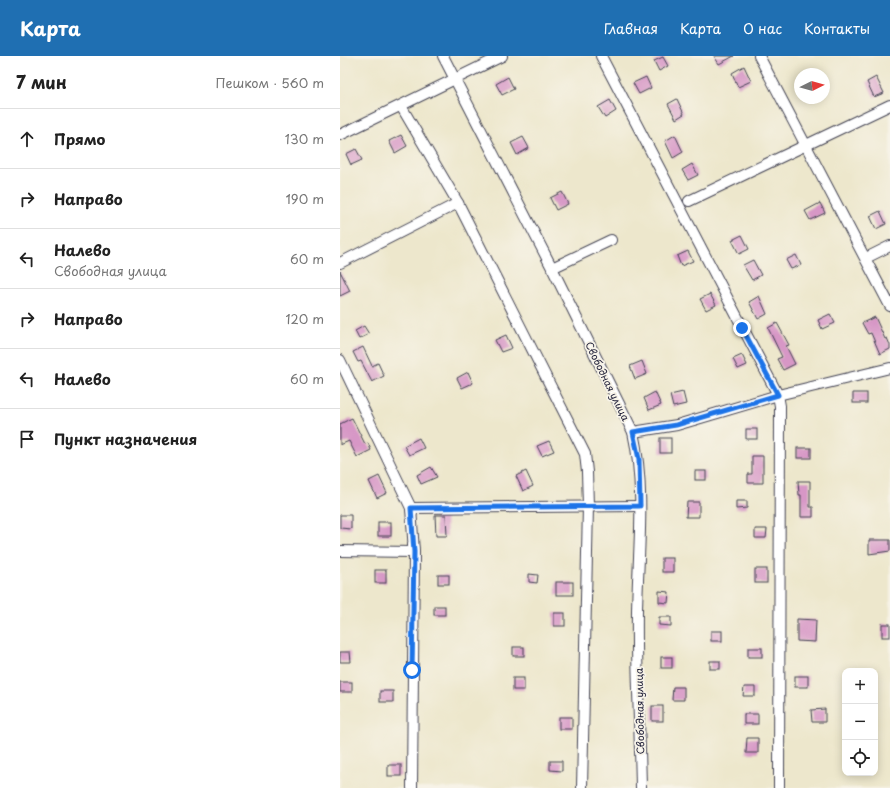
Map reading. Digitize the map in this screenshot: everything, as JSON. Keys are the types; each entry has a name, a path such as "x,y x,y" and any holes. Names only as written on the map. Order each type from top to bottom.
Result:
{"street":[{"name":"Свободная улица","path":"443,56 552,268 633,432 639,459 640,506 637,613 641,788"},
{"path":"340,135 502,56"},
{"path":"601,56 778,395 780,406 779,788"},
{"path":"759,56 807,145 890,306"},
{"path":"689,201 890,105"},
{"path":"401,106 458,203 585,454 588,506 582,788"},
{"path":"340,263 458,203"},
{"path":"552,268 611,240"},
{"path":"866,258 890,246"},
{"path":"340,360 411,508 414,552 412,788"},
{"path":"633,432 676,425 778,395 890,368"},
{"path":"411,508 640,506"},
{"path":"340,551 414,552"}],"building":[{"path":"714,56 734,56 719,64"},
{"path":"663,57 668,66 659,71 654,61"},
{"path":"744,66 751,81 738,87 732,73"},
{"path":"508,77 514,89 502,95 496,84"},
{"path":"646,77 651,88 639,94 633,83"},
{"path":"876,77 884,93 874,97 867,82"},
{"path":"677,99 684,114 676,119 668,104"},
{"path":"610,100 616,111 605,118 598,107"},
{"path":"401,135 407,146 395,153 389,141"},
{"path":"675,135 683,152 673,158 665,141"},
{"path":"523,137 529,148 517,155 511,143"},
{"path":"356,149 362,160 351,165 346,154"},
{"path":"692,164 698,175 688,180 682,170"},
{"path":"562,192 568,204 556,210 550,198"},
{"path":"820,203 825,213 810,220 805,211"},
{"path":"880,211 886,224 876,229 870,216"},
{"path":"742,235 749,249 739,254 732,240"},
{"path":"688,251 693,261 681,266 677,256"},
{"path":"796,255 801,265 791,269 786,260"},
{"path":"753,260 761,275 752,280 743,265"},
{"path":"340,271 350,291 340,296"},
{"path":"710,294 716,305 706,310 700,299"},
{"path":"759,296 767,314 758,319 749,302"},
{"path":"830,314 835,323 822,329 818,320"},
{"path":"875,317 885,339 887,338 890,345 890,349 880,354 871,333 868,334 862,323"},
{"path":"777,323 789,345 786,346 795,364 783,370 777,359 782,357 768,328"},
{"path":"364,326 369,334 359,339 355,331"},
{"path":"506,335 512,348 501,352 495,340"},
{"path":"363,347 372,366 378,363 384,376 372,382 361,361 358,362 353,352"},
{"path":"742,355 747,365 738,369 733,359"},
{"path":"642,361 647,374 635,379 630,366"},
{"path":"468,372 473,383 462,388 457,378"},
{"path":"655,392 661,405 649,410 644,398"},
{"path":"683,392 686,404 673,407 670,395"},
{"path":"853,393 867,393 867,403 853,403"},
{"path":"352,418 365,444 368,443 371,450 357,457 349,441 340,445 340,424"},
{"path":"746,429 757,429 757,439 746,439"},
{"path":"419,438 424,448 409,455 404,446"},
{"path":"660,438 671,438 671,453 660,453"},
{"path":"549,441 554,451 542,456 537,446"},
{"path":"797,448 811,448 811,458 797,458"},
{"path":"752,456 763,456 763,483 748,483 748,474 752,474"},
{"path":"431,467 437,477 421,484 417,475"},
{"path":"526,471 533,486 523,491 516,476"},
{"path":"695,471 706,471 706,480 695,480"},
{"path":"379,476 387,493 377,498 369,481"},
{"path":"798,481 810,481 810,507 813,507 813,517 801,517 801,495 799,495"},
{"path":"736,501 747,501 747,508 736,509"},
{"path":"687,502 699,502 699,517 686,517"},
{"path":"340,515 351,515 351,529 340,528"},
{"path":"435,515 446,515 447,536 436,536"},
{"path":"378,522 391,522 391,536 378,536"},
{"path":"755,529 767,529 766,538 755,538"},
{"path":"869,540 890,540 890,551 869,554"},
{"path":"662,558 673,558 673,572 662,572"},
{"path":"755,569 767,569 767,583 755,583"},
{"path":"375,570 386,570 386,583 375,583"},
{"path":"529,574 538,575 537,583 529,582"},
{"path":"438,575 449,575 449,584 438,584"},
{"path":"556,582 573,582 573,595 556,595"},
{"path":"659,591 669,592 668,603 659,602"},
{"path":"434,606 445,606 445,615 434,615"},
{"path":"554,613 565,613 565,626 554,626"},
{"path":"659,617 671,617 671,626 659,625"},
{"path":"797,619 816,620 815,642 797,641"},
{"path":"882,624 890,624 890,637 882,637"},
{"path":"711,631 722,631 722,641 711,641"},
{"path":"513,647 524,647 524,656 513,656"},
{"path":"748,648 762,648 762,657 748,657"},
{"path":"340,652 350,652 351,662 340,662"},
{"path":"661,657 672,657 672,668 661,668"},
{"path":"710,661 720,661 720,669 710,669"},
{"path":"795,676 808,676 808,687 795,687"},
{"path":"513,678 524,678 524,690 513,690"},
{"path":"340,682 352,682 352,692 340,692"},
{"path":"673,687 684,687 684,700 672,700"},
{"path":"744,687 755,687 755,696 743,696"},
{"path":"380,691 393,691 393,702 380,702"},
{"path":"652,706 663,706 663,721 652,721"},
{"path":"825,709 825,722 812,722 811,710"},
{"path":"744,714 758,714 758,724 744,724"},
{"path":"559,717 572,717 572,729 559,729"},
{"path":"747,738 758,738 758,753 746,753"},
{"path":"550,761 562,761 562,771 550,770"},
{"path":"388,765 401,765 401,776 388,776"}],"route":[{"path":"412,670 414,552 411,508 640,506 639,459 633,432 676,425 778,395 774,384 742,328"}]}
